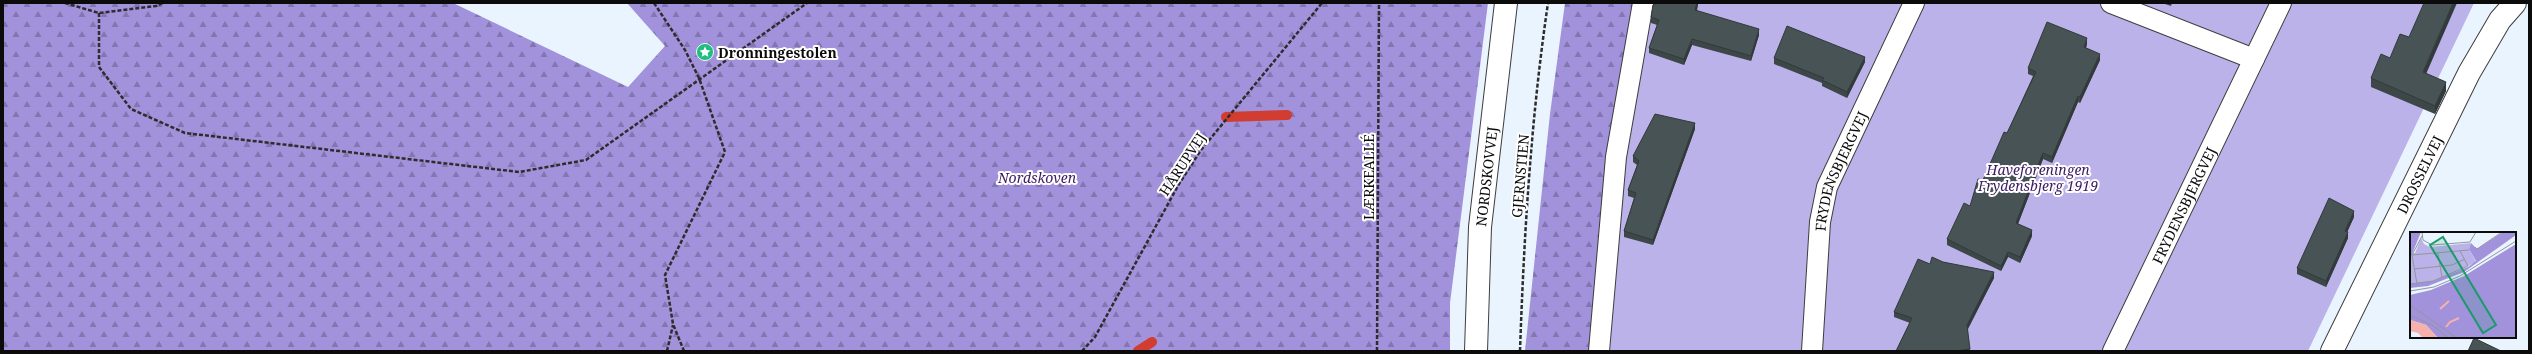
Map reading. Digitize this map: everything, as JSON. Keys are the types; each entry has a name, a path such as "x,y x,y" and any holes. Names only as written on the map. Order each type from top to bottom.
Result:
{"street":[{"name":"NORDSKOVVEJ","path":"1476,351 1480,227 1506,3"},
{"name":"DROSSELVEJ","path":"2332,351 2469,73 2500,20 2515,3"}],"lane":[{"path":"1599,351 1616,158 1643,3"},
{"name":"FRYDENSBJERGVEJ","path":"1812,351 1820,222 1827,187 1914,3"},
{"path":"2111,3 2254,59"},
{"name":"FRYDENSBJERGVEJ","path":"2113,351 2281,3"}],"path":[{"path":"65,3 99,13 156,6 163,3"},
{"path":"654,3 685,50 699,78 725,152 665,275 673,324 684,351"},
{"path":"99,13 99,67 131,109 185,133 411,161 519,172 586,160 699,78 807,3"},
{"name":"HÅRUPVEJ","path":"1082,351 1095,337 1178,184 1201,150 1322,3"},
{"name":"LÆRKEALLÉ","path":"1377,351 1379,3"},
{"name":"GJERNSTIEN","path":"1520,351 1523,270 1538,81 1548,3"},
{"path":"666,351 673,324"}],"green space":[{"name":"Nordskoven","path":"3,3 453,3 628,87 665,46 627,3 1488,3 1450,303 1450,351 3,351"},
{"path":"1565,3 1637,3 1597,351 1525,351 1550,114"},
{"name":"Haveforeningen Frydensbjerg 1919","path":"1637,3 2474,3 2308,351 1603,351"}],"building":[{"path":"1657,3 1697,3 1695,10 1759,29 1751,56 1692,39 1684,59 1649,48 1659,20 1651,17 1653,5"},
{"path":"2424,3 2453,3 2423,72 2446,82 2435,106 2371,78 2381,54 2390,58 2400,34 2409,37"},
{"path":"2047,22 2087,38 2084,47 2100,54 2080,97 2078,96 2052,157 2043,153 2016,223 2032,230 2020,257 2008,252 2001,266 1947,239 1964,203 1970,206 1978,179 1983,180 2004,132 2007,133 2036,72 2028,68"},
{"path":"1787,26 1865,57 1847,92 1822,80 1824,78 1774,58"},
{"path":"1655,114 1695,123 1653,240 1624,231 1636,193 1628,190 1639,161 1633,156"},
{"path":"2329,198 2354,211 2345,231 2348,232 2326,281 2297,268"},
{"path":"1932,257 1943,262 1994,272 1967,325 1970,349 1956,351 1896,351 1912,318 1894,312 1918,259 1930,264"},
{"path":"2474,338 2501,351 2468,351"}],"waterway":[{"path":"1226,117 1287,115"},
{"path":"1138,351 1152,342"}],"place":[{"name":"Dronningestolen","path":"705,52"}]}
